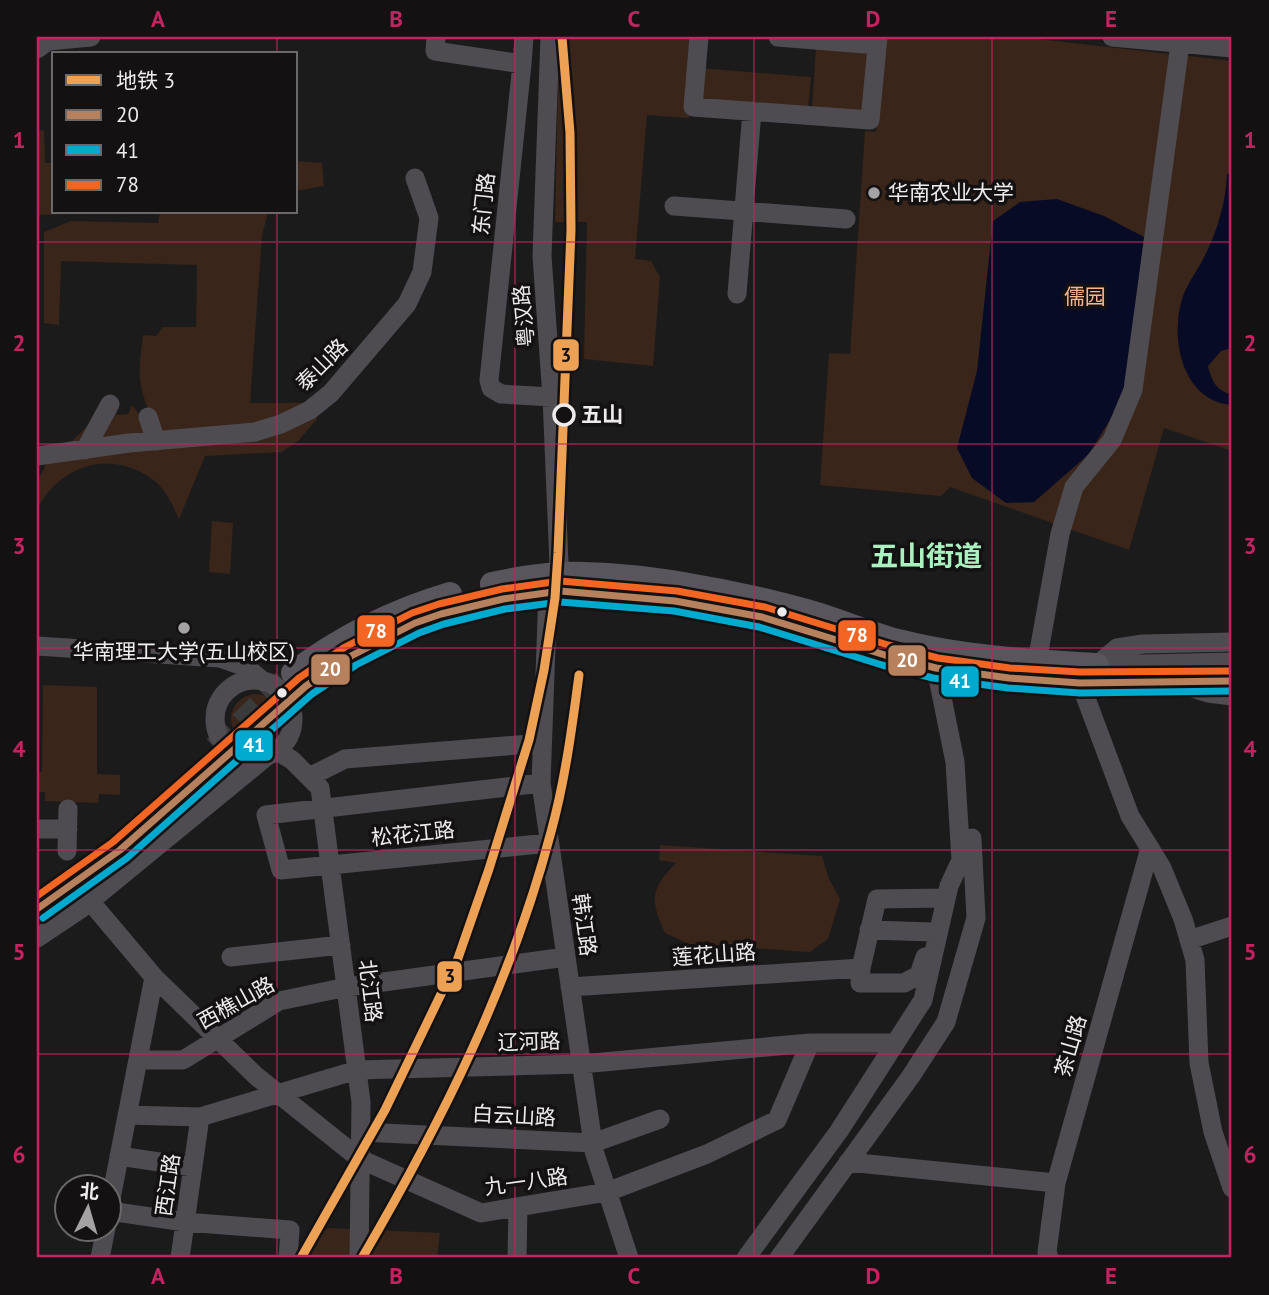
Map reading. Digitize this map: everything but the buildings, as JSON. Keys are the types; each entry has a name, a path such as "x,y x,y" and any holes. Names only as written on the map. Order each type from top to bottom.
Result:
{"main road":[{"path":"299,680 415,623 478,604 556,586 628,578 722,592 810,611 911,644 1173,682"},
{"path":"556,586 762,617 936,668 1009,678 1083,671"}],"street":[{"path":"37,49 48,41 92,37"},
{"path":"436,37 435,51 522,64"},
{"name":"东门路","path":"524,37 489,380 491,388 501,394 552,397"},
{"name":"粤汉路","path":"550,37 542,256 552,397 556,586"},
{"path":"699,37 693,107 870,120 877,41 778,37"},
{"path":"1112,37 1200,42 1232,48"},
{"path":"1037,662 1060,534 1074,487 1112,440 1133,390 1200,42"},
{"path":"737,295 752,111"},
{"name":"泰山路","path":"37,456 255,432 281,424 310,410 331,393 407,304 422,272 429,218 415,178"},
{"path":"674,206 846,219"},
{"path":"85,450 110,404"},
{"path":"148,417 156,441"},
{"name":"韩江路","path":"556,586 541,783 593,1143 629,1258"},
{"path":"1083,671 1117,648 1232,642"},
{"path":"37,646 220,658 246,667 264,682 276,687 292,706 294,719 286,743 82,908 37,938"},
{"path":"1083,671 1232,662"},
{"path":"779,1258 911,1076 946,1022 976,918 972,839 936,668"},
{"path":"1083,671 1130,816 1162,868 1195,960 1199,1063 1213,1132 1232,1188"},
{"path":"264,682 252,681 228,690 220,700 216,726 220,738 229,749 240,755 253,758 271,754"},
{"path":"1173,682 1232,681"},
{"path":"1173,682 1208,693 1232,696"},
{"path":"309,776 345,759 542,743"},
{"name":"北江路","path":"271,754 292,760 320,788 361,1102 359,1258"},
{"path":"947,892 877,899 860,983 904,983 919,975 947,892 961,860 955,762"},
{"path":"323,808 541,783"},
{"name":"松花江路","path":"323,808 266,815 281,870 550,843"},
{"path":"67,851 68,809"},
{"path":"37,829 68,829"},
{"name":"茶山路","path":"1049,1258 1056,1183 1150,848"},
{"path":"746,1258 839,1131 923,1000 947,892"},
{"name":"九一八路","path":"89,900 154,977 256,1076 360,1159 481,1213 607,1192 707,1154 777,1120 810,1043"},
{"path":"1189,940 1232,926"},
{"path":"869,930 933,932"},
{"path":"231,957 341,945"},
{"name":"西樵山路","path":"138,1060 183,1060 279,1001 346,987 566,957"},
{"name":"莲花山路","path":"570,987 861,968"},
{"path":"116,1172 154,977"},
{"name":"辽河路","path":"127,1115 200,1117 357,1070 581,1064 810,1043 895,1044"},
{"name":"西江路","path":"180,1258 200,1117"},
{"name":"白云山路","path":"361,1132 593,1143 660,1119"},
{"path":"119,1156 193,1167"},
{"path":"848,1162 1056,1183"},
{"path":"517,1258 518,1207"},
{"path":"122,1214 185,1222 290,1230 288,1258"}],"green space":[{"path":"559,37 696,37 689,118 647,115 635,259 651,261 660,277 653,366 584,359 587,222 555,222"},
{"name":"儒园","path":"884,37 1020,37 1232,61 1232,451 1164,428 1129,550 950,487 941,496 820,485 829,353 850,354 865,131 876,132"},
{"path":"816,47 871,51 866,112 812,108"},
{"path":"700,68 811,77 808,110 697,102"},
{"path":"44,130 45,163 52,163 52,214 71,214 37,215 37,131"},
{"path":"298,161 322,163 324,186 298,191"},
{"path":"160,214 268,214 262,236 250,403 310,403 317,419 299,440 282,452 205,456 179,519 157,483 136,470 119,465 87,466 72,472 47,494 37,509 37,482 51,455 73,440 110,404 117,415 128,414 132,405 144,420 151,415 140,376 143,335 156,336 163,327 196,327 197,265 61,261 59,325 44,323 44,232 71,221 158,223"},
{"path":"212,521 233,523 230,574 209,572"},
{"path":"43,685 97,687 97,774 120,775 120,795 99,794 98,803 45,801 45,792 37,792 37,772 42,772"},
{"path":"256,694 273,702 281,719 273,736 256,744 239,736 231,719 239,702"},
{"path":"660,845 822,856 829,879 840,899 828,939 810,952 689,944 665,933 657,912 655,895 661,880 676,863 659,860"},
{"path":"328,1228 440,1233 437,1258 299,1258"}],"water":[{"path":"1232,173 1232,348 1221,351 1208,366 1216,385 1232,395 1232,405 1215,401 1201,392 1191,380 1179,349 1178,332 1182,299 1212,241 1222,208 1227,174"},
{"path":"1057,199 1104,216 1144,237 1125,395 1089,454 1034,502 1006,503 972,478 957,448 977,371 993,221 1020,202"}],"tunnel":[{"path":"215,748 293,673"},
{"path":"37,909 120,850 306,686"}],"metro line":[{"name":"3","path":"301,1258 385,1110 457,961 529,740 544,670 555,598 558,553 571,230 570,133 562,37"},
{"name":"3","path":"362,1258 446,1104 516,944 556,813 568,754 579,675"}],"transit line":[{"name":"78","path":"37,896 113,842 299,678 345,647 412,613 502,589 560,581 677,591 765,607 938,658 1010,668 1080,672 1232,671"},
{"name":"20","path":"37,909 120,850 306,686 351,656 415,623 503,599 560,591 675,601 762,617 936,668 1009,678 1080,683 1232,681"},
{"name":"41","path":"43,918 127,858 312,694 356,665 419,633 505,609 560,602 674,611 759,627 933,678 1008,688 1080,693 1232,691"}],"place":[{"name":"华南农业大学","path":"874,193"},
{"name":"五山","path":"564,415"},
{"name":"华南理工大学(五山校区)","path":"184,628"}],"district":[{"name":"五山街道","path":"926,556"}]}
